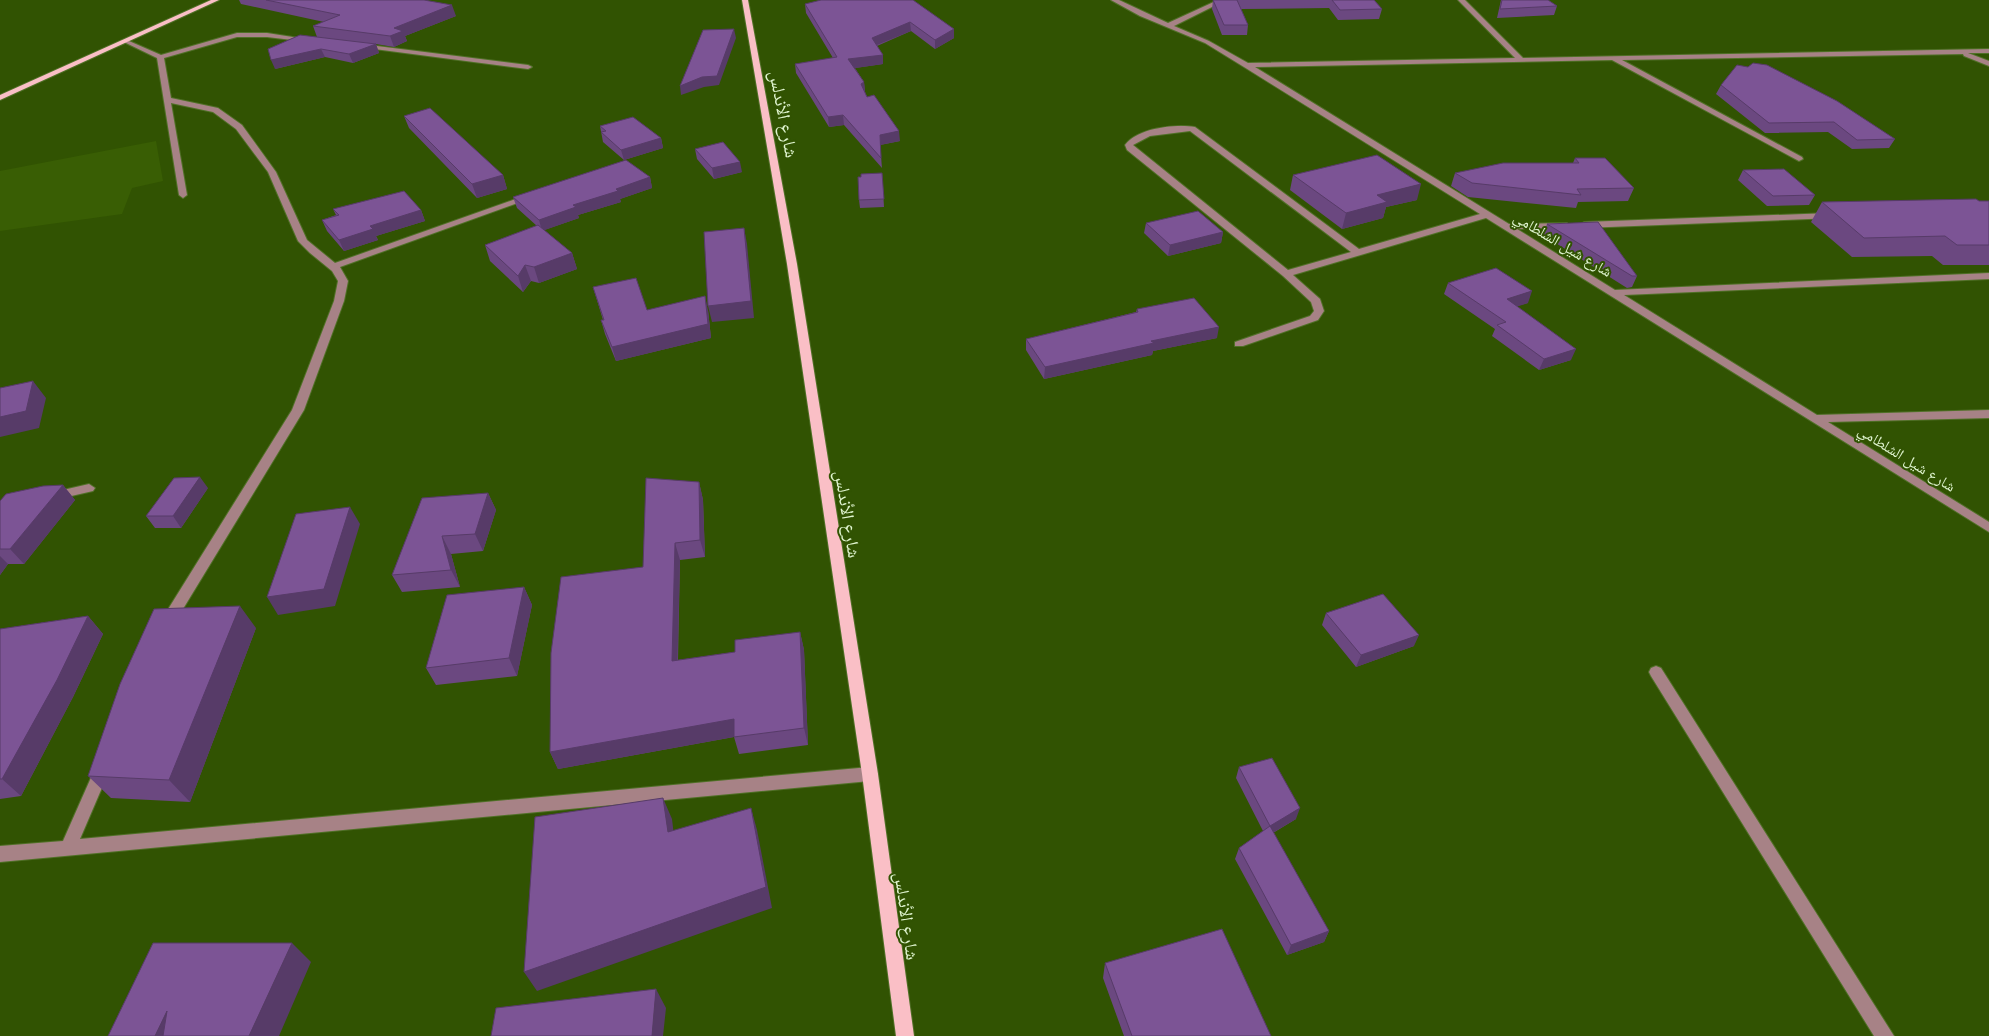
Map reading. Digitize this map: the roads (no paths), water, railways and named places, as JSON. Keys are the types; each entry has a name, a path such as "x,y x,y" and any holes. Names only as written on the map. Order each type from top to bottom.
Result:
{"main road":[{"path":"0,98 216,0"},
{"name":"شارع الأندلس","path":"745,0 788,236 870,774 905,1036"}],"street":[{"name":"شارع شيل الشلطامي","path":"1114,0 1207,42 1247,65 1989,528"},
{"path":"1168,26 1223,0"},
{"path":"1461,0 1521,60"},
{"path":"127,42 160,57 237,35 267,35 316,41"},
{"path":"354,46 528,67"},
{"path":"1247,65 1989,51"},
{"path":"1959,52 1989,64"},
{"path":"160,57 166,82 166,100 183,195"},
{"path":"1612,58 1799,160"},
{"path":"163,632 171,615 304,396 343,289 342,276 335,266 302,240 289,214 279,185 246,133 222,113 199,105 166,100"},
{"path":"1239,344 1314,318 1319,311 1316,301 1286,274 1130,148 1130,142 1134,139 1174,128 1192,129 1358,253"},
{"path":"335,266 541,194"},
{"path":"1286,274 1486,215"},
{"path":"1506,228 1842,216"},
{"path":"1613,293 1989,276"},
{"path":"1817,419 1989,414"},
{"path":"43,498 89,488"},
{"path":"1656,672 1885,1036"},
{"path":"68,847 108,757"},
{"path":"0,854 870,774"}]}
